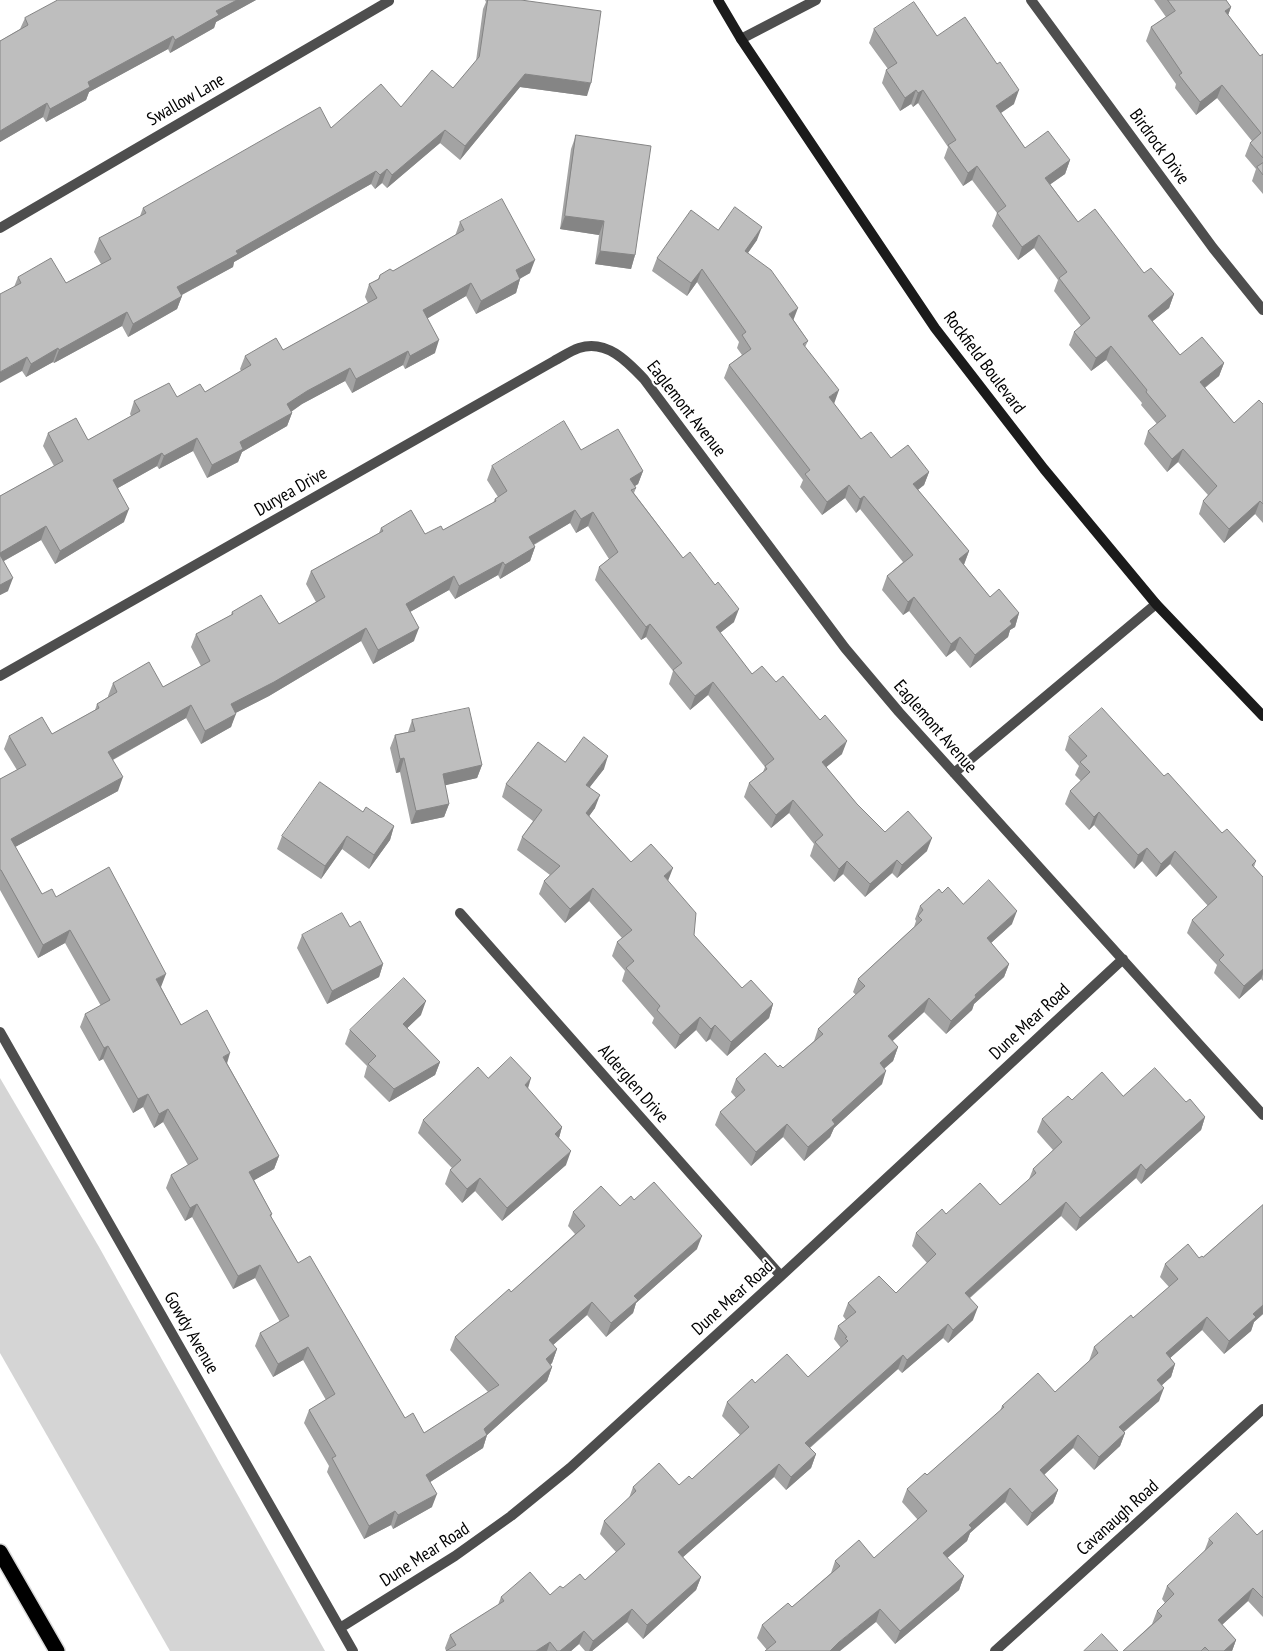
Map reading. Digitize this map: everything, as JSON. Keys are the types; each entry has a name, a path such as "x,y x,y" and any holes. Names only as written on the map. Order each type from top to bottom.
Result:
{"highway":[{"path":"0,1552 57,1651"}],"main road":[{"name":"Rockfield Boulevard","path":"718,0 742,39 935,328 1044,469 1156,604 1263,716"}],"street":[{"path":"742,39 816,0"},
{"name":"Birdrock Drive","path":"1032,0 1213,248 1263,310"},
{"name":"Swallow Lane","path":"0,228 389,1"},
{"name":"Duryea Drive","path":"0,676 554,361 580,348 602,348"},
{"name":"Eaglemont Avenue","path":"602,348 624,358 644,379 845,648 954,773 1263,1115"},
{"path":"954,773 1156,604"},
{"name":"Alderglen Drive","path":"460,912 781,1276"},
{"name":"Dune Mear Road","path":"340,1628 455,1556 542,1492 781,1276 1122,959"},
{"name":"Gowdy Avenue","path":"0,1032 353,1651"},
{"name":"Cavanaugh Road","path":"995,1651 1263,1409"}],"shaded area":[{"path":"0,1078 99,1247 325,1651 170,1651 0,1353"}],"building":[{"path":"58,0 237,0 216,11 219,15 175,40 173,36 88,82 90,87 50,109 47,103 0,131 0,41 28,25 25,18"},
{"path":"488,0 521,0 601,11 591,83 525,74 465,146 445,130 392,175 387,169 380,175 376,171 236,251 238,254 177,287 182,296 133,324 127,312 31,364 27,357 0,372 0,294 21,283 18,277 51,258 66,283 111,259 99,238 146,213 143,208 320,107 331,128 381,84 401,107 432,70 453,88 479,57"},
{"path":"1168,0 1226,0 1231,7 1225,11 1260,56 1263,54 1263,158 1250,143 1261,133 1222,85 1200,102 1179,75 1182,73 1151,27 1175,11"},
{"path":"914,2 937,36 965,17 997,64 1000,62 1019,90 996,106 1025,148 1048,131 1070,160 1045,178 1078,222 1095,209 1144,273 1151,268 1174,294 1148,316 1180,355 1202,337 1224,363 1200,382 1234,423 1259,400 1263,404 1263,504 1260,501 1229,529 1203,501 1217,486 1183,449 1172,459 1148,431 1166,416 1146,392 1147,390 1111,346 1096,358 1074,332 1090,318 1059,278 1067,272 1039,235 1022,247 997,213 1006,206 977,166 968,173 948,145 956,140 923,90 918,93 916,90 905,98 886,70 897,63 874,29"},
{"path":"576,135 651,146 635,255 600,251 604,221 565,216"},
{"path":"1263,163 1263,175 1257,167"},
{"path":"502,199 535,260 516,270 520,279 481,301 471,283 423,310 439,340 410,356 408,351 356,379 350,368 307,391 287,404 292,413 240,442 243,449 212,465 197,438 164,456 162,453 113,480 129,509 60,551 46,526 0,553 0,496 63,461 48,433 76,418 88,440 140,411 134,401 169,383 177,397 200,384 205,392 251,365 245,356 276,338 283,350 377,298 369,284 379,279 380,275 390,269 393,271 464,230 460,222"},
{"path":"735,207 762,227 745,251 771,270 798,308 789,314 808,341 803,344 839,390 829,397 861,439 871,432 891,458 908,445 929,472 913,484 969,551 959,559 990,597 999,589 1019,613 1010,621 1012,624 975,655 960,637 951,644 914,597 908,602 887,576 913,555 864,496 860,499 849,485 827,502 805,474 810,470 729,365 751,349 742,335 746,332 702,269 691,283 657,258 691,210 718,230"},
{"path":"564,421 581,450 618,429 643,471 630,479 636,488 631,490 683,558 690,552 715,585 718,582 739,609 716,627 752,674 762,666 776,682 783,676 820,720 825,715 847,741 822,762 857,804 885,832 908,811 932,838 902,865 897,860 870,884 847,861 839,869 815,842 823,835 793,800 776,815 749,783 767,769 765,766 774,759 713,682 695,696 673,670 682,663 650,624 646,627 599,567 618,552 593,512 581,519 575,510 529,537 535,547 505,565 503,562 459,586 454,576 406,604 419,628 378,650 366,628 274,682 231,704 236,714 205,731 191,705 108,752 123,777 11,839 42,894 52,889 56,897 109,867 166,974 156,979 181,1025 207,1010 230,1053 223,1057 279,1156 249,1172 272,1214 270,1215 298,1263 310,1256 405,1418 413,1413 424,1433 499,1385 455,1337 509,1289 511,1292 585,1226 573,1212 601,1186 620,1206 631,1196 634,1200 654,1182 702,1236 634,1296 638,1300 611,1323 592,1302 549,1340 557,1349 546,1359 552,1367 484,1429 487,1435 426,1475 437,1494 398,1515 395,1511 369,1526 332,1458 336,1456 309,1410 335,1394 308,1347 278,1364 260,1333 289,1316 260,1265 238,1276 197,1204 190,1208 171,1175 198,1159 168,1109 159,1114 148,1094 138,1099 108,1046 104,1048 85,1014 110,1000 70,930 43,945 0,870 0,779 26,765 9,736 42,717 52,734 99,708 97,704 117,692 113,683 149,662 163,687 210,661 196,634 233,614 232,612 261,595 279,624 325,597 311,571 383,531 381,528 411,510 425,534 441,526 443,530 496,501 495,499 507,491 492,466"},
{"path":"0,555 13,578 0,585"},
{"path":"469,708 482,765 443,774 449,804 416,811 404,758 400,759 395,735 415,731 412,720"},
{"path":"1102,708 1164,776 1168,773 1222,833 1227,829 1256,861 1252,865 1263,877 1263,969 1244,986 1219,960 1224,955 1192,920 1217,897 1175,851 1161,864 1147,848 1138,855 1099,812 1094,817 1070,791 1090,772 1080,762 1087,756 1069,737"},
{"path":"584,737 608,756 586,785 600,795 586,813 631,862 651,844 673,868 664,876 696,913 694,935 742,988 751,980 773,1004 731,1042 715,1025 711,1029 700,1017 680,1035 657,1010 660,1006 626,968 634,961 617,942 632,930 593,888 570,909 544,881 560,866 522,837 542,810 506,784 538,742 565,762"},
{"path":"320,782 363,812 366,807 394,826 374,855 347,836 325,866 282,836"},
{"path":"989,880 1017,911 987,938 1009,964 975,995 976,997 951,1021 929,998 888,1036 898,1047 880,1063 886,1071 832,1120 835,1124 808,1147 787,1124 756,1152 720,1112 745,1090 736,1079 765,1053 778,1067 780,1065 783,1068 823,1034 818,1029 865,986 858,979 922,920 918,916 923,910 920,906 939,889 942,893 948,887 963,904"},
{"path":"342,913 350,927 360,921 383,964 332,991 302,935"},
{"path":"404,978 426,1001 403,1024 440,1062 394,1089 368,1064 376,1056 350,1030"},
{"path":"511,1057 531,1078 525,1085 562,1127 555,1134 571,1151 507,1208 480,1178 467,1189 450,1170 461,1160 423,1120 478,1067 488,1078"},
{"path":"1155,1068 1186,1102 1190,1099 1205,1117 1146,1170 1141,1164 1080,1218 1066,1202 965,1293 978,1307 953,1330 948,1324 907,1360 903,1355 805,1443 816,1454 791,1477 779,1464 678,1552 701,1577 647,1625 632,1609 593,1641 584,1631 560,1651 557,1651 550,1642 536,1651 446,1651 456,1645 450,1635 504,1601 501,1597 530,1572 550,1595 560,1586 563,1588 580,1574 585,1580 625,1544 604,1521 636,1491 633,1487 659,1463 679,1485 689,1476 692,1479 749,1427 727,1402 752,1379 755,1383 787,1354 808,1377 848,1341 838,1326 856,1312 848,1303 879,1276 896,1293 936,1254 916,1233 942,1209 946,1214 980,1183 1000,1205 1036,1173 1033,1169 1062,1142 1042,1119 1068,1096 1072,1100 1102,1072 1123,1096"},
{"path":"1263,1205 1263,1305 1253,1314 1256,1317 1229,1341 1207,1317 1166,1353 1175,1364 1157,1380 1164,1388 1119,1427 1125,1433 1099,1457 1078,1435 1040,1470 1058,1490 1032,1513 1010,1488 969,1525 972,1528 943,1553 964,1576 900,1631 880,1609 830,1651 765,1651 776,1642 762,1625 788,1603 792,1607 840,1566 835,1561 859,1540 874,1558 927,1511 907,1489 925,1473 927,1475 1004,1407 1002,1406 1038,1373 1055,1392 1098,1353 1094,1347 1131,1315 1133,1318 1178,1279 1165,1264 1188,1244 1199,1258 1203,1257"},
{"path":"1237,1513 1257,1535 1263,1530 1263,1598 1253,1588 1218,1620 1236,1640 1224,1651 1209,1651 1205,1647 1201,1651 1123,1651 1162,1616 1157,1611 1174,1594 1167,1586 1213,1543 1209,1539"},
{"path":"1102,1634 1118,1651 1084,1651"}]}
